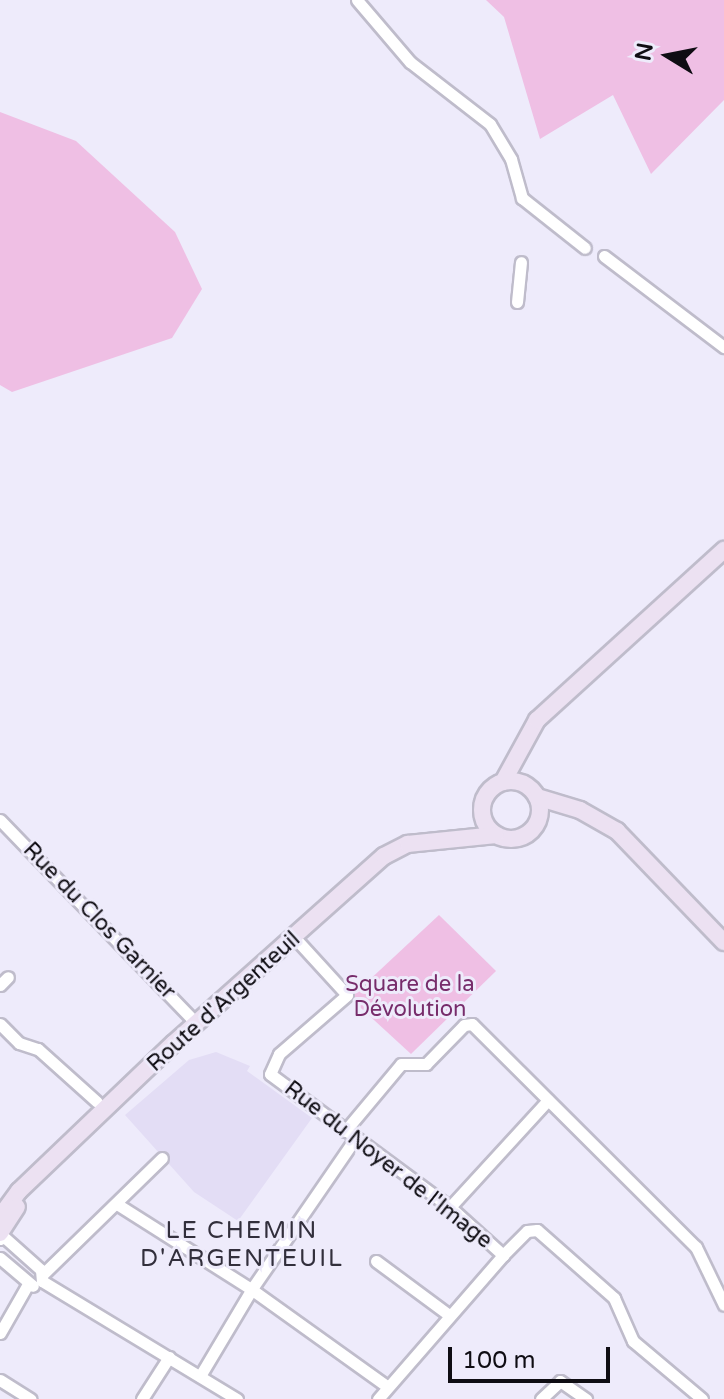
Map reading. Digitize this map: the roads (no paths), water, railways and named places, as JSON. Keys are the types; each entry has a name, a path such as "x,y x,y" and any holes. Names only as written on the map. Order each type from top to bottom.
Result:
{"main road":[{"path":"587,814 553,816 517,838 496,835 482,809 487,793 503,782 535,722 724,550"},
{"path":"535,722 527,757 534,793 535,825"},
{"path":"503,782 587,814 617,831 724,942"},
{"name":"Route d'Argenteuil","path":"436,840 467,825 482,809"},
{"name":"Route d'Argenteuil","path":"0,1217 196,1023 394,849 436,840 496,835"},
{"name":"Route d'Argenteuil","path":"0,1236 27,1187"}],"street":[{"path":"357,0 410,62 490,124 517,173 522,198 585,248"},
{"path":"604,256 724,347"},
{"path":"517,302 521,262"},
{"name":"Rue du Clos Garnier","path":"0,820 196,1023"},
{"name":"Rue du Noyer de l'Image","path":"295,938 347,995 275,1060 270,1074 354,1140 450,1207 503,1255"},
{"path":"0,1024 19,1043 38,1049 97,1102"},
{"path":"345,1131 401,1064 426,1064 464,1025 472,1024 696,1247 724,1305"},
{"path":"450,1207 548,1100"},
{"path":"200,1376 251,1289 354,1140"},
{"path":"0,1333 28,1284 43,1278 162,1158"},
{"path":"117,1204 251,1289 388,1387"},
{"path":"378,1399 449,1315 527,1231 546,1234 614,1298 633,1341 702,1399"},
{"path":"0,1236 43,1278 237,1399"},
{"path":"0,1258 28,1284"},
{"path":"376,1261 449,1315"},
{"path":"142,1399 169,1357"},
{"path":"0,1380 30,1399"},
{"path":"541,1399 560,1381 586,1399"}],"district":[{"name":"LE CHEMIN D'ARGENTEUIL","path":"242,1245"}],"park label":[{"name":"Square de la Dévolution","path":"410,996"}]}
